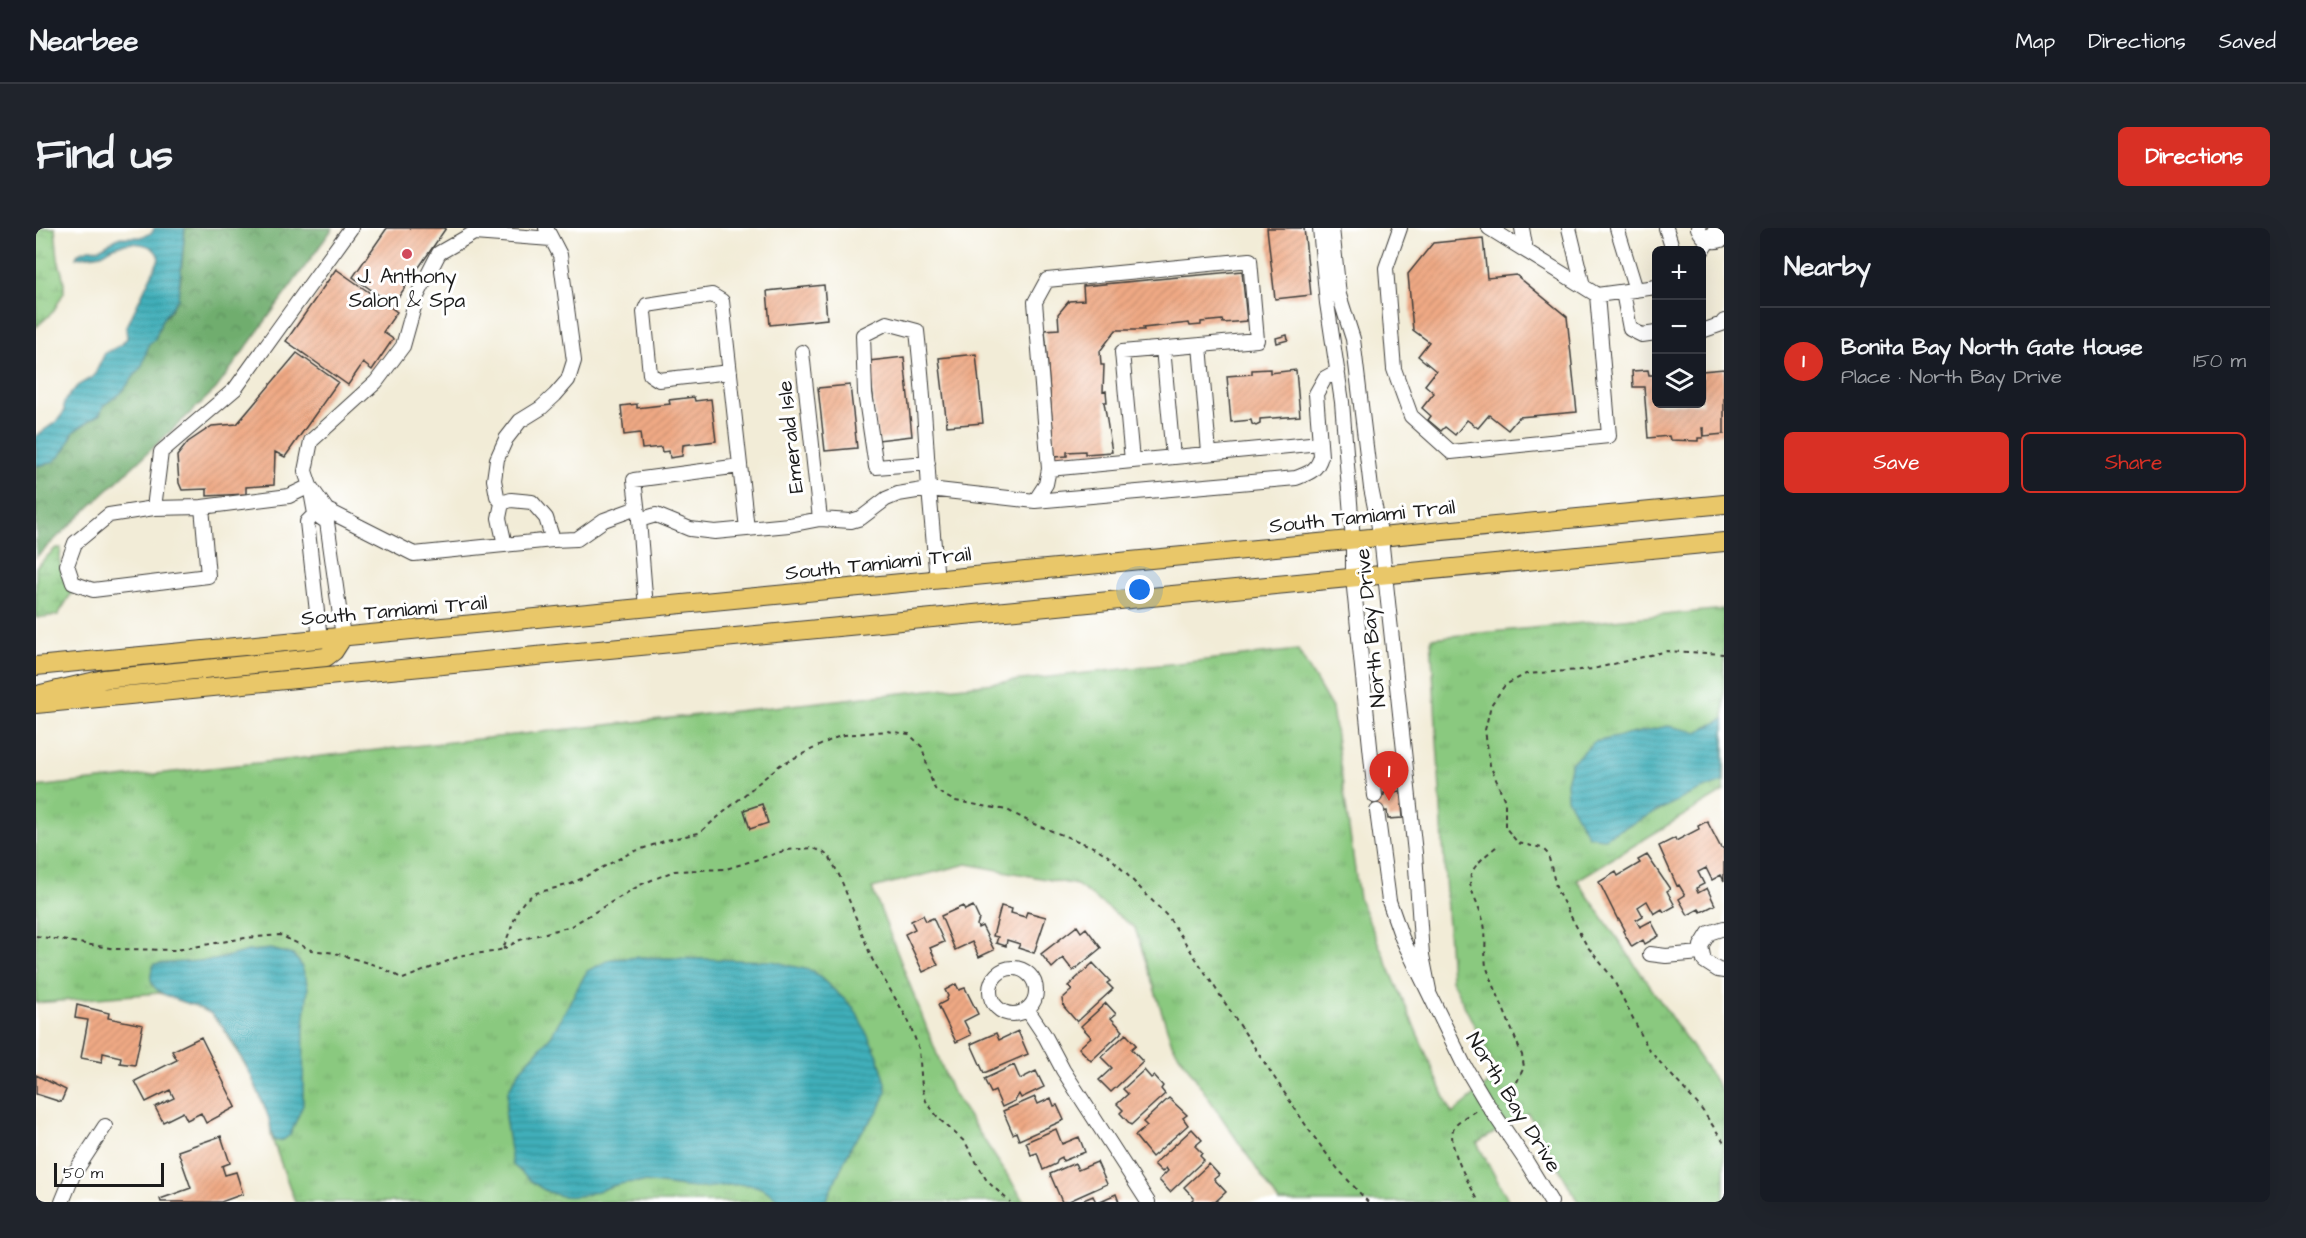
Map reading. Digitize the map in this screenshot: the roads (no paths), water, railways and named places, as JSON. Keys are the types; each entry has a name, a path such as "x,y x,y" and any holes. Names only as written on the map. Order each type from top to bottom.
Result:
{"main road":[{"name":"South Tamiami Trail","path":"36,666 1724,504"},
{"path":"36,704 1724,542"},
{"path":"36,696 104,679 326,657 334,651 343,638"}],"street":[{"path":"154,508 161,452 235,389 351,228"},
{"path":"1400,228 1386,268 1394,369 1412,416 1451,452 1609,436 1597,295"},
{"path":"1489,228 1597,295 1652,288"},
{"path":"1522,228 1526,251"},
{"path":"1569,228 1583,286"},
{"path":"1617,228 1629,291 1630,329 1642,335 1652,334"},
{"path":"1666,228 1672,246"},
{"path":"1698,228 1701,236 1713,240 1724,255"},
{"name":"North Bay Drive","path":"1326,230 1327,303 1338,371 1353,540 1353,578 1376,796"},
{"name":"North Bay Drive","path":"1326,230 1339,295 1353,339 1371,488 1381,537 1415,853 1422,955 1429,990"},
{"path":"343,638 327,522 315,514 305,471 311,441 376,382 403,346 417,296 440,253 474,233 548,234 560,255 574,361 568,380 555,395 541,408 520,421 506,439 497,459 494,480 496,496 502,503"},
{"path":"1035,501 1046,484 1049,469 1035,302 1047,280 1250,260 1257,340 1122,352 1132,461"},
{"path":"730,372 659,380 654,378 650,374 644,312 648,305 712,295 722,301 730,372 747,529"},
{"path":"1706,329 1722,324 1724,321"},
{"path":"928,463 876,467 865,393 863,335 887,322 917,331 928,463 929,489 937,580"},
{"path":"1200,345 1209,453"},
{"path":"1163,348 1173,457"},
{"name":"Emerald Isle","path":"802,352 820,519"},
{"path":"1049,469 1320,442 1316,394 1325,378 1338,371"},
{"name":"Emerald Isle","path":"310,486 327,510 414,554 577,539 604,520 638,514 656,515 701,531 747,529 820,519 850,521 861,518 898,494 929,489 1035,501 1296,478 1312,472 1318,466 1321,456 1320,442"},
{"path":"646,608 634,480 740,466"},
{"path":"202,507 208,576 93,590 73,583 67,565 75,543 109,515 154,508 202,507 289,496 310,486"},
{"path":"502,503 511,500 532,502 546,518 553,540"},
{"path":"502,503 499,519 505,545"},
{"path":"315,514 307,522 320,639"},
{"name":"North Bay Drive","path":"1377,811 1392,910 1402,938 1469,1074 1551,1202"},
{"path":"1724,928 1716,928 1709,933 1701,946 1701,953 1710,966 1724,971"},
{"path":"1650,954 1666,956 1701,953"},
{"path":"1027,1009 1063,1070 1148,1202"},
{"path":"62,1202 73,1175 105,1126"}],"water":[{"path":"154,228 185,228 178,299 162,320 155,339 149,344 142,366 121,393 104,405 100,414 74,431 59,457 51,463 36,466 36,436 57,421 64,412 64,402 77,386 94,376 105,353 121,345 127,338 126,328 159,259 153,249 134,243 120,245 101,254 76,258 78,253 89,249 99,249 120,237 140,237 152,233"},
{"path":"1724,719 1723,782 1693,793 1604,838 1588,836 1567,798 1566,782 1571,763 1594,742 1668,726 1697,732"},
{"path":"271,949 293,955 300,963 308,988 304,1027 303,1105 290,1135 283,1140 275,1141 265,1108 252,1079 236,1047 219,1022 202,1009 159,991 153,985 151,976 154,964 215,960 248,951"},
{"path":"640,957 772,961 813,971 854,1008 878,1056 886,1083 886,1093 879,1110 853,1143 825,1202 781,1202 770,1193 749,1185 688,1188 640,1182 620,1184 573,1197 557,1195 539,1187 512,1164 505,1117 508,1091 520,1070 551,1036 587,971 611,959"}],"place":[{"name":"J. Anthony Salon & Spa","path":"407,254"},
{"name":"Bonita Bay North Gate House","path":"1389,801"}]}
